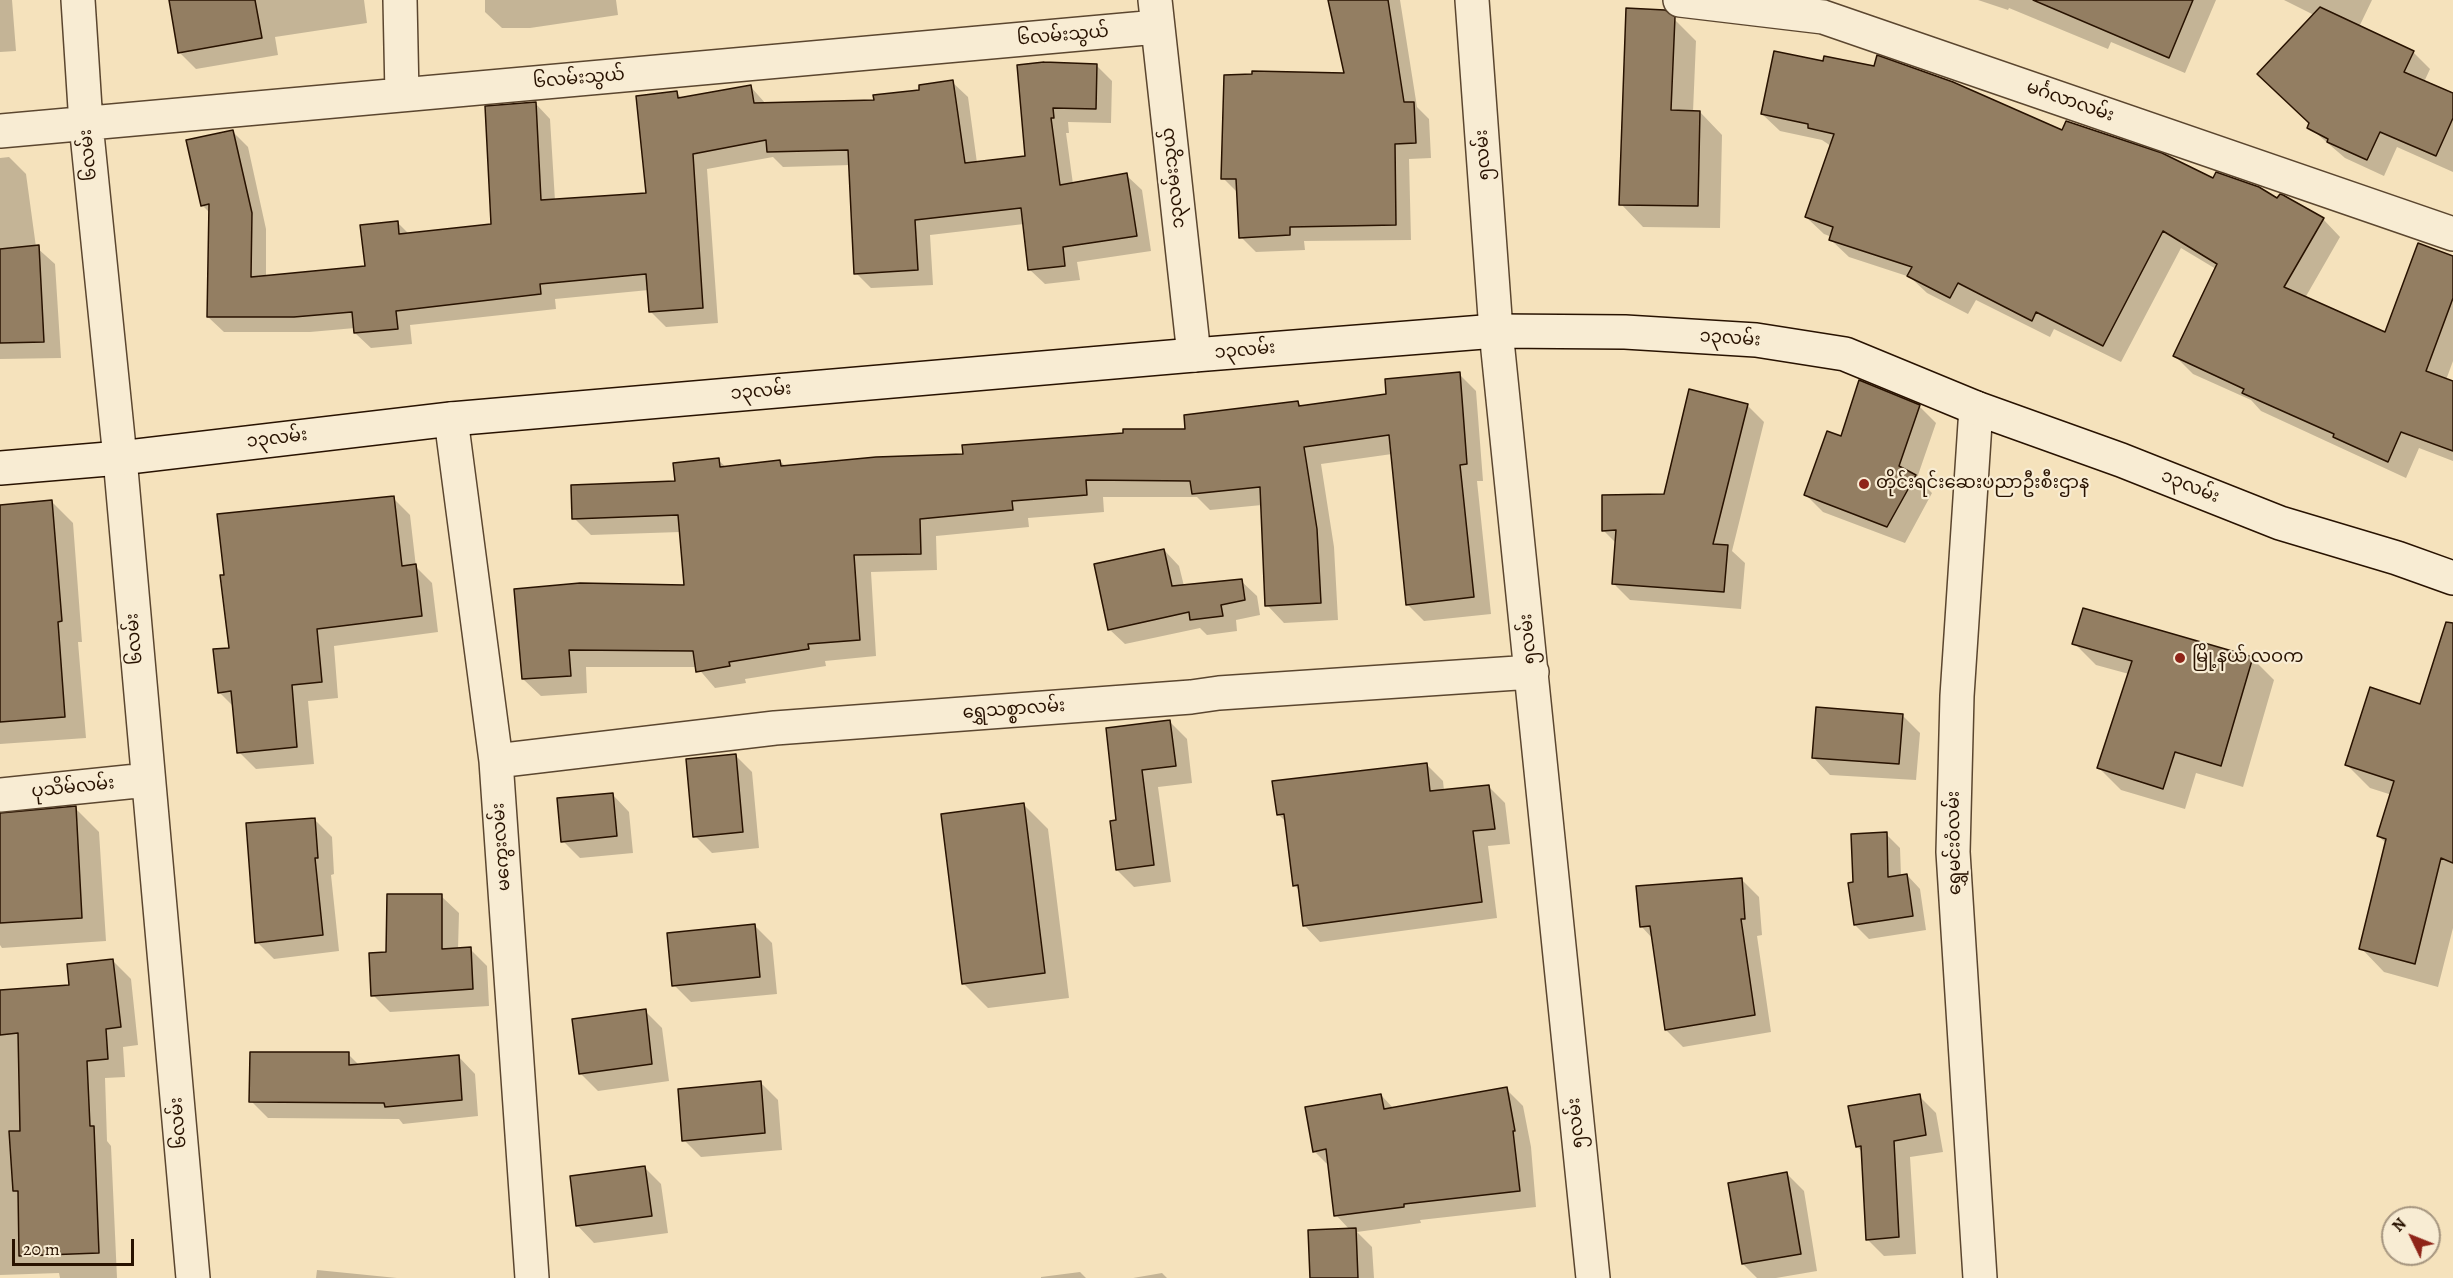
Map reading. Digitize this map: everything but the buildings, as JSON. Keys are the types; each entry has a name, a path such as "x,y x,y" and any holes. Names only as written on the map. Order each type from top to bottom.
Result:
{"street":[{"name":"၆လမ်း","path":"78,0 86,124 120,458 193,1278"},
{"path":"400,0 402,95"},
{"name":"၅လမ်း","path":"1472,0 1496,331 1533,672 1593,1278"},
{"name":"မင်္ဂလာလမ်း","path":"1680,0 1822,16 2453,234"},
{"name":"၆လမ်းသွယ်","path":"0,131 402,95 1156,14"},
{"name":"၁၃လမ်းသွယ်","path":"1156,14 1194,355"},
{"name":"၁၃လမ်း","path":"0,468 120,458 451,419 1194,355 1496,331 1625,332 1756,340 1845,354 1976,408 2121,460 2280,523 2397,558 2453,579"},
{"name":"ရွှေမင်းဝံလမ်း","path":"1976,408 1957,696 1953,852 1980,1278"},
{"name":"မကွေးလမ်း","path":"451,419 496,761 532,1278"},
{"name":"ရွှေသစ္စာလမ်း","path":"496,761 775,728 1191,698 1219,693 1533,672"},
{"name":"ပုသိမ်လမ်း","path":"0,795 147,780"}],"place":[{"name":"တိုင်းရင်းဆေးပညာဦးစီးဌာန","path":"1864,484"},
{"name":"မြို့နယ် လဝက","path":"2180,658"}]}
